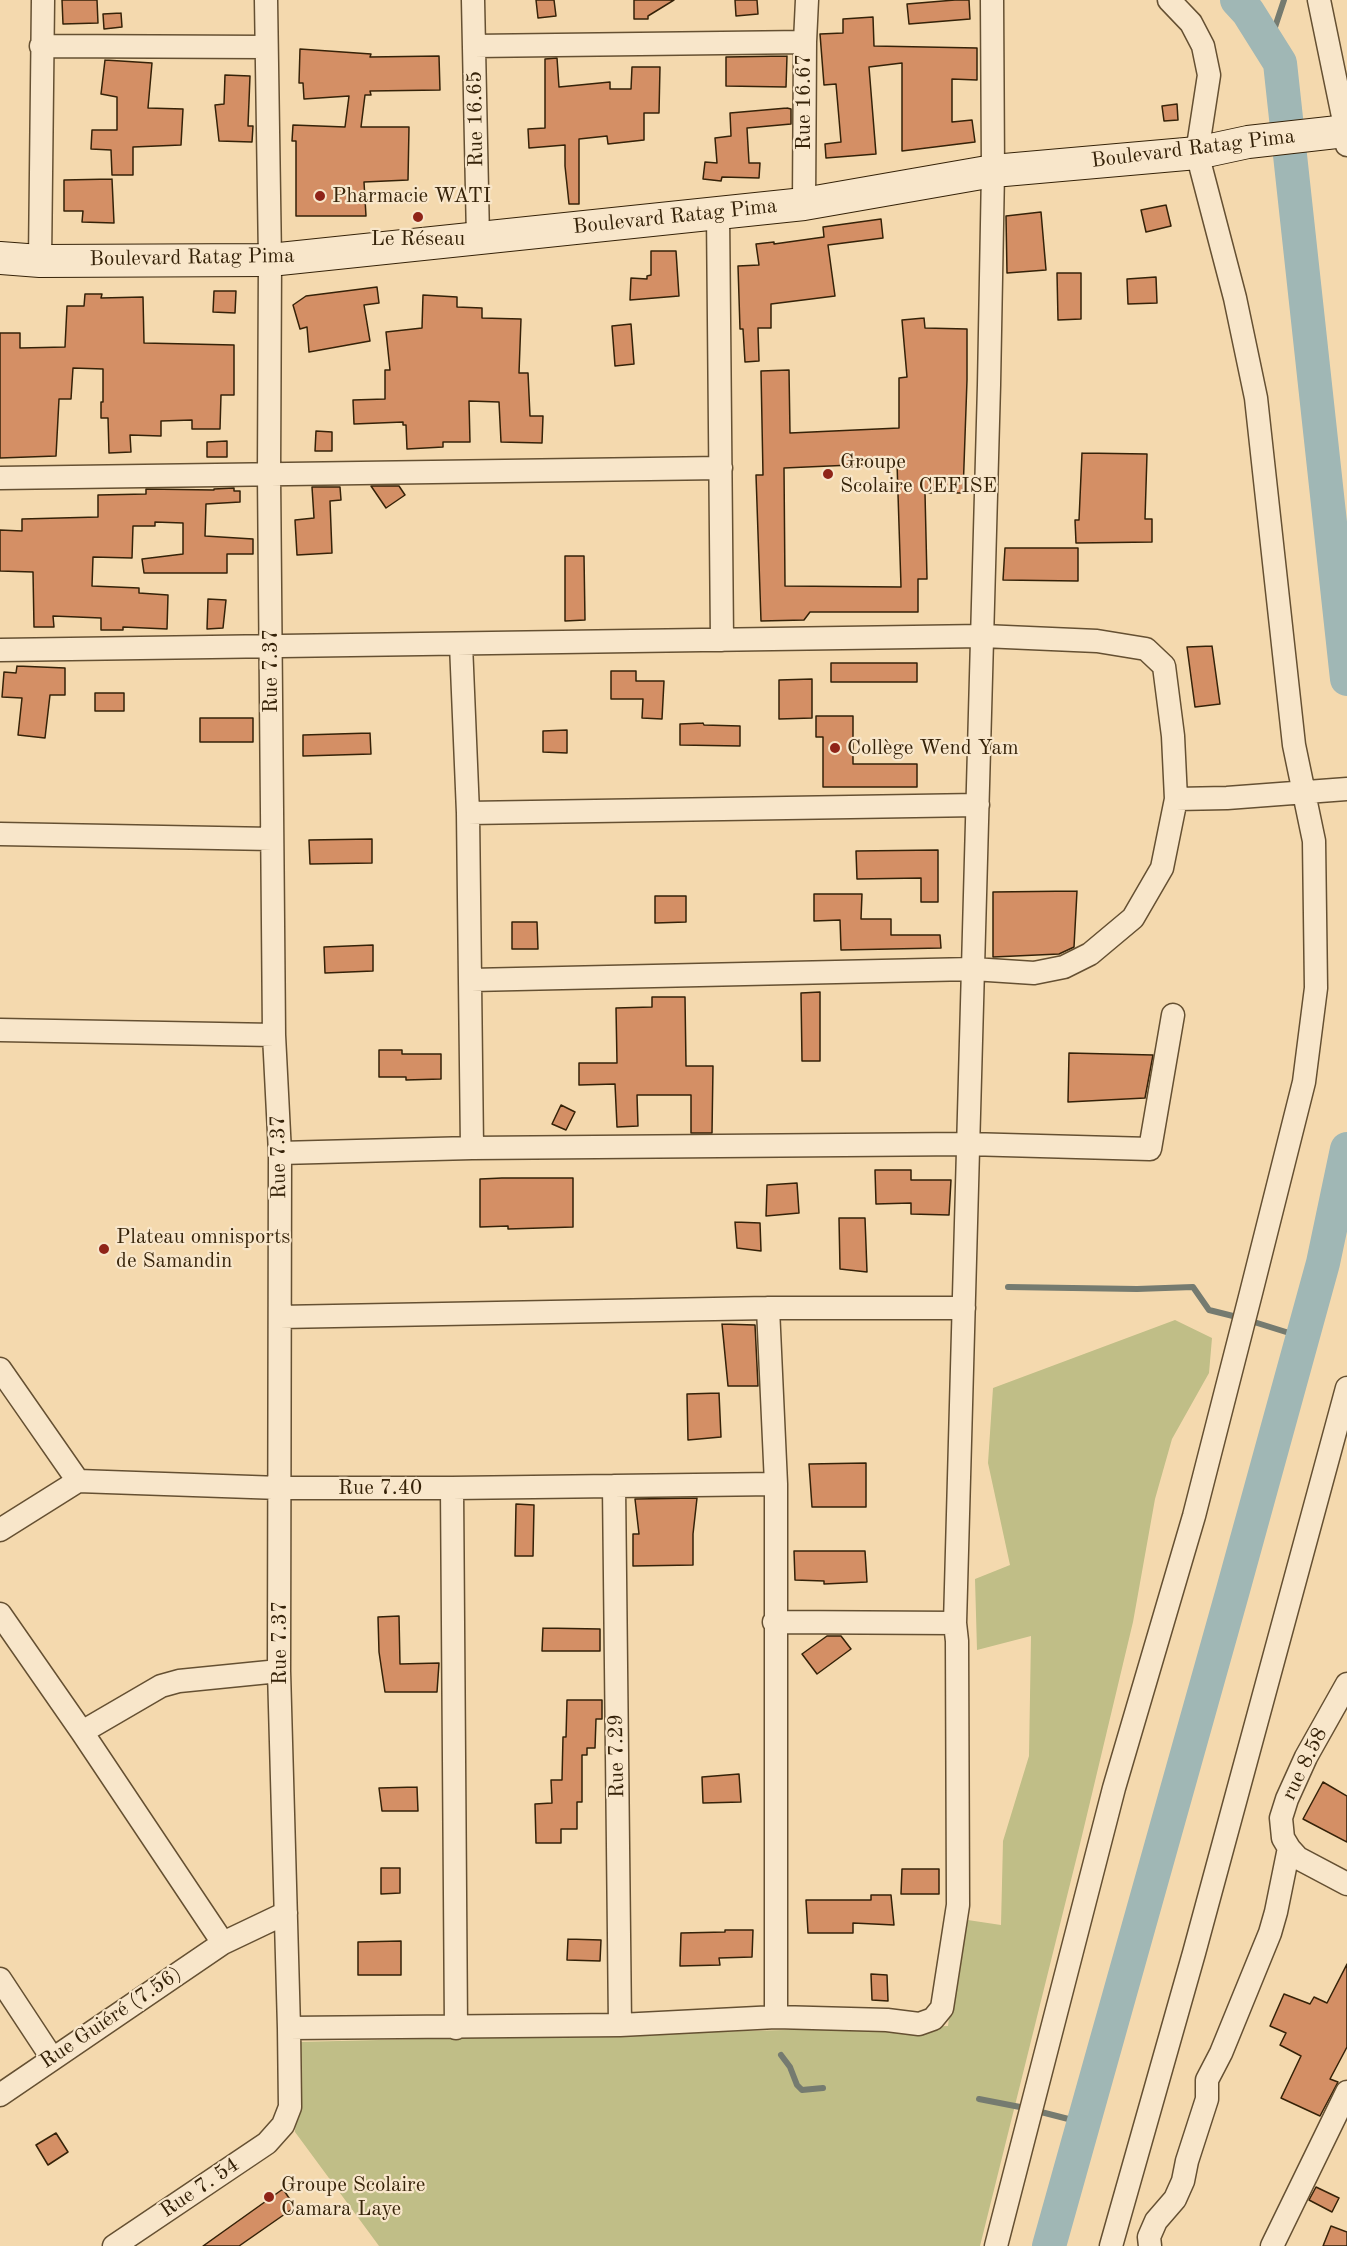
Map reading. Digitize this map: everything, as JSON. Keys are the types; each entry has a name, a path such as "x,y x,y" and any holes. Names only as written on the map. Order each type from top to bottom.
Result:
{"street":[{"path":"40,261 43,0"},
{"name":"Rue 7.37","path":"266,0 270,260 269,474 274,1035 280,1153 279,1671 290,2028 290,2107 283,2125"},
{"name":"Rue 16.65","path":"473,0 478,238"},
{"name":"Rue 16.67","path":"804,204 807,0"},
{"path":"290,2028 620,2025 776,2017 887,2020 919,2024 933,2019 942,2008 958,1905 955,1623 967,1144 974,969 993,171 992,0"},
{"path":"996,2246 1043,2056 1114,1788 1194,1516 1304,1082 1316,988 1314,841 1294,745 1256,398 1236,298 1197,153 1209,75 1203,46 1191,23 1169,0"},
{"path":"1319,0 1347,136"},
{"path":"474,46 805,42"},
{"path":"41,46 266,48"},
{"name":"Boulevard Ratag Pima","path":"0,258 40,261 270,260 804,204 993,171 1197,153 1248,142 1312,134 1347,136"},
{"path":"718,213 722,640"},
{"path":"0,478 721,468"},
{"path":"0,650 982,636 1097,641 1146,649 1164,666 1173,736 1176,799 1162,868 1133,918 1090,954 1064,967 1034,973 974,969 471,980"},
{"path":"461,644 468,813 472,1148"},
{"path":"1176,799 1347,789"},
{"path":"468,813 978,805"},
{"path":"0,834 272,839"},
{"path":"280,1153 472,1148 967,1144 1150,1149 1173,1015"},
{"path":"0,1030 274,1035"},
{"path":"280,1317 768,1308 964,1308"},
{"path":"768,1308 776,1484 774,1622 776,2017"},
{"path":"0,1369 78,1480 0,1530"},
{"path":"1111,2246 1194,1953 1347,1388"},
{"name":"Rue 7.40","path":"78,1480 280,1488 776,1484"},
{"name":"Rue 7.29","path":"614,1486 620,2025"},
{"path":"452,1488 456,2028"},
{"path":"0,1614 223,1942"},
{"path":"774,1622 955,1623"},
{"path":"82,1732 161,1686 179,1681 279,1671"},
{"name":"rue 8.58","path":"1289,1848 1283,1838 1281,1818 1287,1799 1306,1757 1347,1684"},
{"path":"1289,1848 1298,1858 1347,1884"},
{"path":"1150,2246 1149,2237 1156,2221 1175,2199 1183,2181 1207,2099 1207,2080 1221,2053 1270,1933 1289,1848"},
{"name":"Rue Guiéré (7.56)","path":"0,2095 223,1942 286,1913"},
{"path":"0,1979 52,2058"},
{"path":"1272,2246 1347,2092"},
{"name":"Rue 7. 54","path":"114,2246 267,2143 283,2125"}],"shaded area":[{"path":"1175,1320 1212,1338 1209,1373 1172,1439 1155,1499 1133,1622 980,2246 379,2246 295,2132 298,2042 948,2026 961,1919 1001,1925 1003,1841 1029,1756 1031,1636 977,1650 975,1579 1010,1565 988,1463 993,1388"}],"building":[{"path":"62,0 97,0 98,23 63,24"},
{"path":"536,0 554,0 556,16 538,18"},
{"path":"634,0 674,0 648,16 648,19 634,19"},
{"path":"735,0 757,0 758,14 736,16"},
{"path":"969,0 970,19 909,24 907,4"},
{"path":"121,13 122,27 104,29 103,14"},
{"path":"873,17 874,46 977,48 977,80 952,79 952,122 972,120 975,142 902,151 902,63 869,67 876,154 826,158 825,144 841,142 836,84 824,85 820,34 843,33 843,19"},
{"path":"300,49 371,54 370,57 439,56 440,90 370,91 371,95 365,95 361,127 409,127 408,180 364,182 366,216 296,216 296,141 292,141 293,125 345,127 349,96 304,99 303,83 299,83"},
{"path":"787,56 786,87 726,86 726,57"},
{"path":"557,58 559,87 610,82 610,89 631,89 632,67 660,67 659,113 644,113 644,140 608,144 607,136 579,139 579,204 569,204 565,145 529,148 528,129 545,128 545,59"},
{"path":"105,60 152,63 148,108 183,109 181,145 133,147 133,175 112,175 111,150 91,149 92,130 117,130 117,97 101,94"},
{"path":"225,75 250,76 248,126 253,126 252,142 219,141 215,105 224,104"},
{"path":"1177,104 1178,120 1164,121 1162,106"},
{"path":"791,109 791,124 747,128 749,163 760,163 759,178 722,177 721,181 703,179 705,162 717,163 715,138 731,136 730,113"},
{"path":"112,179 114,223 82,222 83,211 64,211 64,180"},
{"path":"1166,205 1171,226 1146,232 1141,210"},
{"path":"1041,212 1046,270 1007,273 1006,216"},
{"path":"881,219 883,238 828,245 835,296 771,304 771,328 758,328 759,361 745,362 743,329 740,329 738,266 759,265 756,244 774,242 774,244 824,237 823,227"},
{"path":"651,251 676,251 679,296 630,300 631,278 647,279 647,276 651,275"},
{"path":"1057,273 1081,273 1081,319 1058,320"},
{"path":"1156,277 1157,303 1128,304 1127,279"},
{"path":"377,287 379,303 364,305 370,341 309,352 307,327 300,329 293,305 306,296"},
{"path":"214,291 236,291 235,313 213,312"},
{"path":"85,294 102,294 101,298 143,297 144,343 234,345 234,395 221,395 220,429 192,429 192,420 161,421 161,436 130,435 131,452 109,453 108,418 101,418 103,369 73,368 71,399 59,399 56,456 0,458 0,333 20,333 20,348 65,347 67,306 84,306"},
{"path":"423,295 457,297 457,307 482,308 482,318 521,319 519,373 528,373 530,416 543,416 542,443 501,442 499,402 469,401 470,442 443,442 443,447 407,449 406,425 403,425 403,422 354,424 353,400 385,399 385,370 390,370 386,332 422,328"},
{"path":"924,318 925,328 967,329 963,493 925,493 927,579 918,579 918,612 810,612 804,620 761,621 756,475 763,475 761,371 789,370 790,433 899,428 899,378 907,377 902,320","holes":["897,463 901,587 785,586 784,468"]},
{"path":"631,324 634,364 615,366 612,326"},
{"path":"316,431 332,432 332,451 315,451"},
{"path":"227,441 227,457 207,457 207,442"},
{"path":"1082,453 1147,454 1145,519 1152,519 1152,542 1076,543 1075,520 1079,520"},
{"path":"371,486 399,486 405,495 386,508"},
{"path":"312,487 340,487 341,500 330,501 332,553 297,555 295,520 314,518"},
{"path":"234,488 234,491 240,491 240,502 206,504 205,536 253,539 253,554 227,554 227,573 144,573 142,559 183,554 183,523 155,522 155,526 133,526 132,558 93,557 92,586 139,588 139,593 168,595 167,629 123,627 123,630 101,630 101,618 53,616 54,627 34,627 33,572 0,571 0,530 22,531 22,519 98,517 98,495 146,494 146,489"},
{"path":"1005,548 1078,548 1078,581 1003,580"},
{"path":"565,556 584,556 585,620 565,621"},
{"path":"208,599 226,600 223,628 207,629"},
{"path":"1212,646 1220,704 1195,707 1187,647"},
{"path":"831,663 917,663 917,682 831,682"},
{"path":"17,666 65,668 65,695 50,695 45,738 18,735 22,698 2,697 4,672 16,673"},
{"path":"611,671 636,671 636,681 664,681 662,719 642,718 643,699 611,699"},
{"path":"812,679 812,718 779,719 779,680"},
{"path":"95,693 124,693 124,711 95,711"},
{"path":"816,716 853,716 853,764 917,764 917,787 823,787 823,737 816,737"},
{"path":"200,718 253,718 253,742 200,742"},
{"path":"703,723 704,725 740,726 740,746 680,745 680,724"},
{"path":"567,730 567,753 543,752 543,731"},
{"path":"370,733 371,754 303,756 303,735"},
{"path":"372,839 372,863 310,864 309,840"},
{"path":"938,850 938,902 921,902 921,878 857,879 856,851"},
{"path":"1077,891 1074,947 1059,954 993,957 993,892"},
{"path":"814,894 862,894 861,919 891,919 891,935 940,935 941,948 841,950 840,920 814,921"},
{"path":"655,896 686,896 686,922 655,923"},
{"path":"512,922 537,922 538,949 512,949"},
{"path":"373,945 373,971 325,973 324,947"},
{"path":"820,992 820,1061 802,1061 801,993"},
{"path":"652,997 685,997 686,1066 713,1066 712,1133 691,1133 691,1095 637,1095 638,1126 617,1127 615,1084 579,1085 579,1063 617,1063 616,1008 652,1007"},
{"path":"379,1050 402,1050 402,1054 441,1054 441,1079 406,1080 406,1077 379,1077"},
{"path":"1069,1053 1153,1055 1145,1098 1068,1102"},
{"path":"561,1105 575,1112 566,1130 552,1124"},
{"path":"875,1170 911,1170 911,1180 951,1180 949,1215 911,1214 911,1203 876,1204"},
{"path":"573,1178 573,1227 508,1229 508,1226 480,1227 480,1179"},
{"path":"797,1183 799,1213 766,1216 767,1185"},
{"path":"839,1218 865,1218 867,1272 840,1269"},
{"path":"735,1222 760,1223 761,1251 737,1248"},
{"path":"722,1324 755,1325 758,1386 728,1386"},
{"path":"719,1393 721,1437 688,1440 687,1394"},
{"path":"866,1463 866,1507 812,1507 809,1464"},
{"path":"697,1498 693,1534 693,1565 633,1566 633,1534 639,1534 635,1499"},
{"path":"516,1504 534,1505 533,1556 515,1556"},
{"path":"794,1551 865,1551 867,1582 824,1584 824,1581 795,1580"},
{"path":"399,1616 400,1664 439,1663 437,1692 385,1692 379,1652 378,1617"},
{"path":"543,1628 600,1629 600,1651 542,1651"},
{"path":"827,1636 841,1636 851,1649 817,1674 802,1654"},
{"path":"567,1700 602,1700 602,1719 596,1719 595,1748 587,1748 587,1755 582,1755 582,1802 577,1802 577,1829 561,1829 561,1843 536,1843 535,1804 552,1803 551,1780 562,1780"},
{"path":"739,1774 741,1802 703,1803 702,1777"},
{"path":"1323,1782 1347,1796 1347,1842 1303,1819"},
{"path":"417,1787 418,1811 382,1811 379,1788"},
{"path":"381,1868 400,1868 400,1893 381,1894"},
{"path":"902,1869 939,1869 939,1894 901,1894"},
{"path":"871,1895 891,1895 894,1925 853,1923 853,1933 808,1933 806,1900 871,1900"},
{"path":"725,1930 753,1930 752,1957 719,1958 720,1965 680,1966 681,1933 725,1932"},
{"path":"568,1939 601,1940 600,1961 567,1960"},
{"path":"401,1941 401,1975 358,1975 358,1942"},
{"path":"1347,1964 1347,2047 1330,2079 1338,2082 1320,2116 1281,2098 1301,2056 1280,2045 1286,2033 1270,2026 1284,1994 1310,2004 1314,1997 1327,2003"},
{"path":"871,1974 887,1975 888,2001 872,2000"},
{"path":"56,2133 68,2152 48,2165 36,2145"},
{"path":"1316,2187 1339,2198 1332,2212 1309,2200"},
{"path":"283,2189 295,2207 239,2246 203,2246"},
{"path":"1331,2226 1347,2232 1347,2246 1323,2246"}],"waterway":[{"path":"1237,0 1248,12 1280,63 1347,679"},
{"path":"1269,45 1284,0"},
{"path":"1049,2246 1323,1263 1347,1149"},
{"path":"1008,1287 1137,1289 1193,1287 1209,1310 1233,1316"},
{"path":"1254,1322 1302,1337"},
{"path":"781,2055 802,2090 823,2088"},
{"path":"979,2099 1020,2107"},
{"path":"1041,2112 1084,2123"}],"place":[{"name":"Pharmacie WATI","path":"320,196"},
{"name":"Le Réseau","path":"418,217"},
{"name":"Groupe Scolaire CEFISE","path":"828,474"},
{"name":"Collège Wend Yam","path":"835,748"},
{"name":"Plateau omnisports de Samandin","path":"104,1249"},
{"name":"Groupe Scolaire Camara Laye","path":"269,2197"}]}
